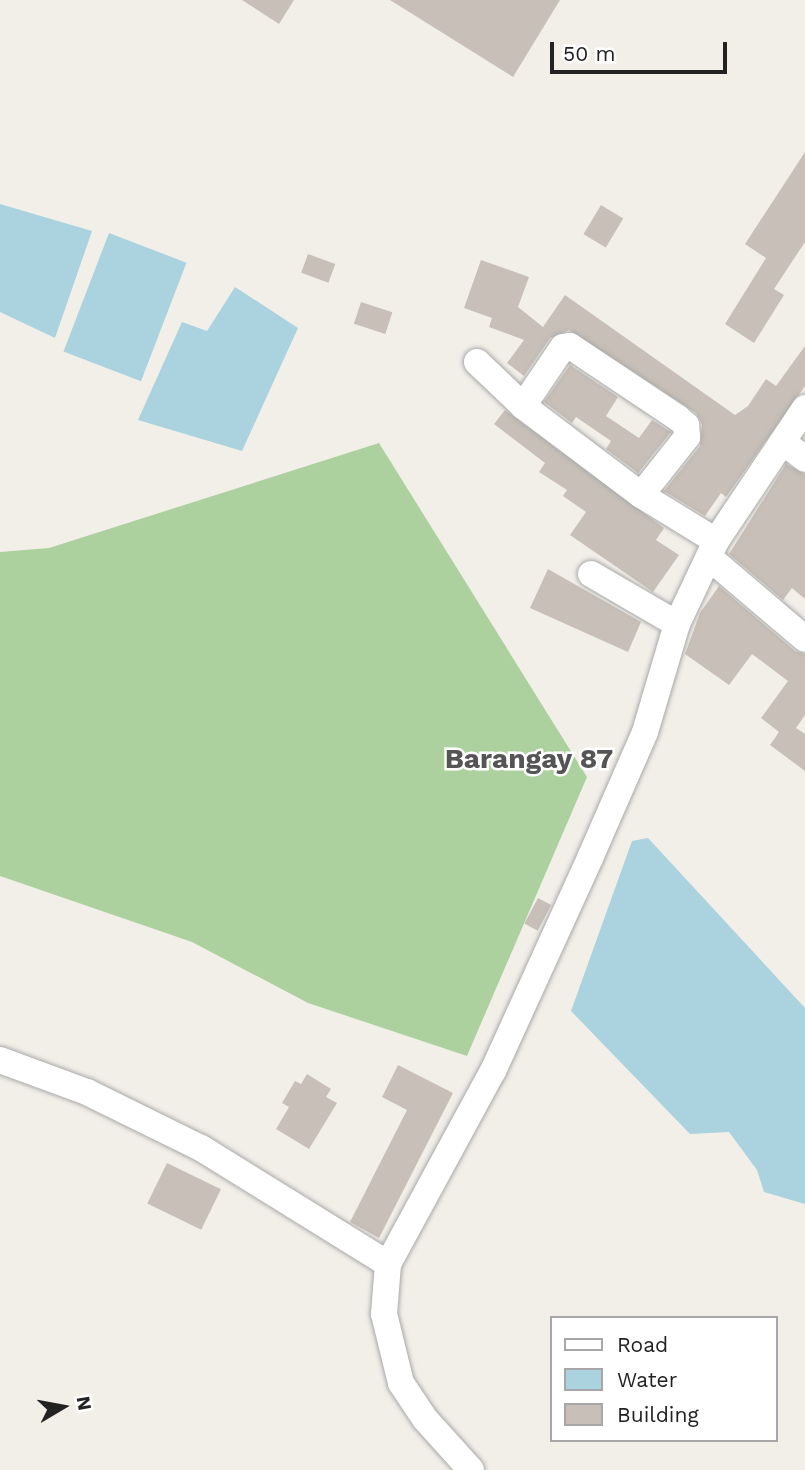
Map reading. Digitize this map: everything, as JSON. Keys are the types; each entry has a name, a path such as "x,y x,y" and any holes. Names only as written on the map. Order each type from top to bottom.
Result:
{"street":[{"path":"523,406 563,347 570,346 678,418 686,425 687,437 641,495"},
{"path":"477,362 523,406 713,550 805,639"},
{"path":"471,1470 425,1419 401,1383 384,1314 388,1264 493,1071 590,858 645,733 677,624 713,550 805,408"},
{"path":"784,443 805,459"},
{"path":"590,574 677,624"},
{"path":"0,1060 87,1092 201,1148 388,1264"}],"green space":[{"path":"379,443 587,777 467,1056 308,1003 192,942 0,876 0,552 49,548"}],"water":[{"path":"0,204 92,231 55,338 0,312"},
{"path":"109,233 186,263 141,381 63,352"},
{"path":"235,287 298,328 242,451 138,420 182,322 207,331"},
{"path":"648,838 805,1008 805,1204 764,1192 757,1170 729,1132 690,1134 571,1011 632,841"}],"building":[{"path":"242,0 294,0 279,24"},
{"path":"390,0 560,0 513,77"},
{"path":"805,152 805,242 774,289 784,295 754,343 725,324 766,258 745,244"},
{"path":"601,205 623,218 606,248 583,234"},
{"path":"308,254 335,264 328,283 301,273"},
{"path":"481,260 529,277 518,307 543,327 565,295 735,415 748,406 766,379 776,386 805,346 805,386 726,497 721,493 705,516 664,491 700,446 702,424 696,413 569,330 550,338 524,376 507,363 524,340 489,327 492,318 464,308"},
{"path":"361,302 392,312 385,334 354,324"},
{"path":"570,365 618,397 606,416 639,438 652,420 671,432 638,473 606,449 611,441 576,417 572,423 544,402"},
{"path":"505,410 664,528 656,540 679,555 653,592 570,535 586,512 563,496 567,490 539,472 545,463 494,424"},
{"path":"786,464 805,474 805,599 792,588 783,600 729,554"},
{"path":"548,569 641,622 628,652 530,608"},
{"path":"719,586 795,651 805,654 805,715 796,728 805,734 805,771 770,745 779,732 761,718 788,681 752,654 729,685 685,654 700,613"},
{"path":"538,898 551,905 538,931 524,924"},
{"path":"398,1065 453,1093 379,1238 350,1222 407,1110 382,1097"},
{"path":"307,1074 331,1089 326,1097 337,1103 309,1149 276,1129 289,1107 282,1103 295,1081 301,1084"},
{"path":"167,1163 221,1189 201,1230 147,1203"}],"district":[{"name":"Barangay 87","path":"529,759"}]}
